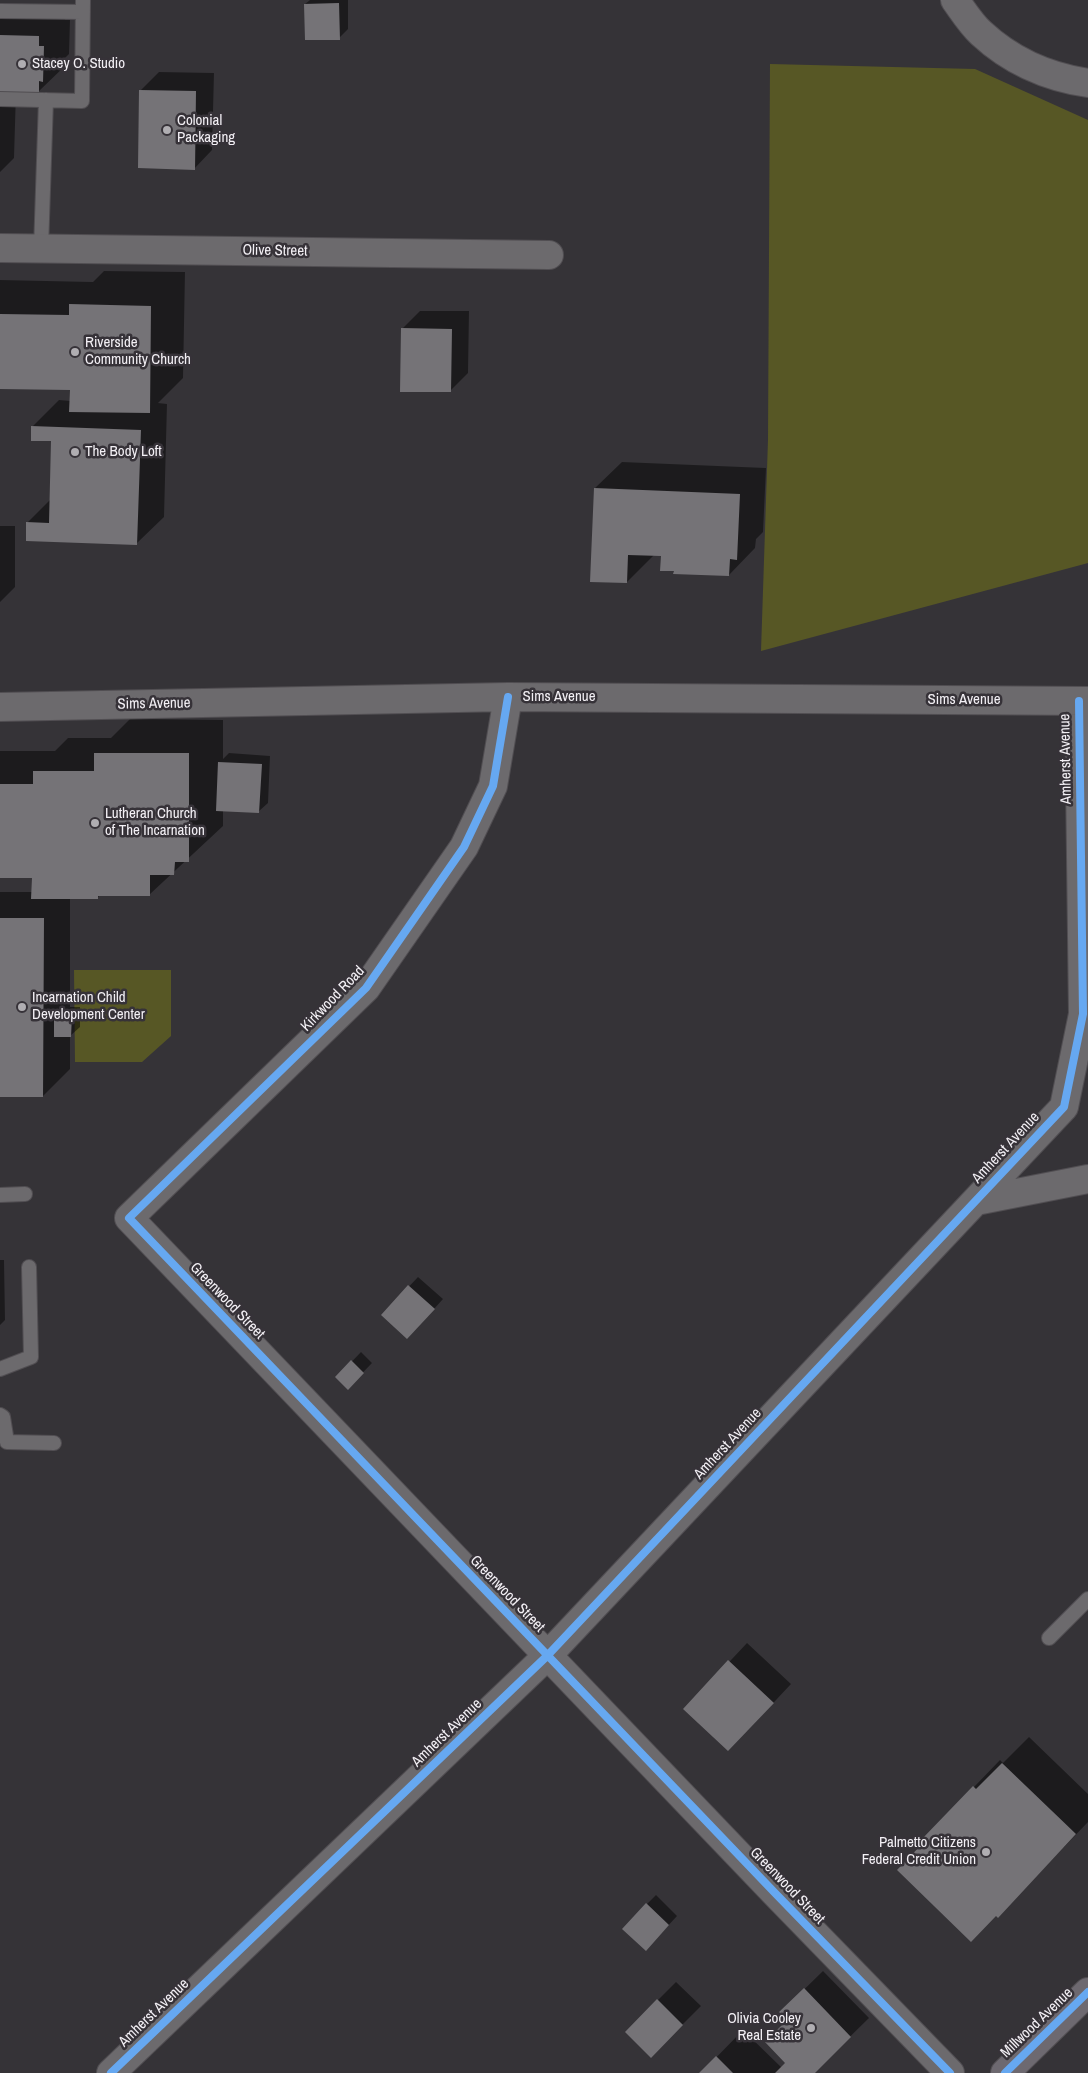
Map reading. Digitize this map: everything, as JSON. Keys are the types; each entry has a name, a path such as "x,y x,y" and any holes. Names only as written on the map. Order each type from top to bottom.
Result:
{"main road":[{"name":"Millwood Avenue","path":"1005,2073 1088,1992"}],"street":[{"path":"954,0 981,33 1018,60 1060,79 1088,83"},
{"name":"Olive Street","path":"0,248 549,254"},
{"name":"Sims Avenue","path":"0,707 508,697 1083,701"},
{"name":"Kirkwood Road","path":"129,1218 366,988 464,847 493,786 508,697"},
{"name":"Amherst Avenue","path":"111,2073 548,1656 1064,1107 1083,1014 1083,701"},
{"path":"1083,1014 1088,1046"},
{"path":"976,1200 1088,1179"},
{"name":"Greenwood Street","path":"129,1218 950,2073"}],"lane":[{"path":"0,11 83,6 82,101 0,100"},
{"path":"41,249 46,100"},
{"path":"0,1195 25,1194"},
{"path":"0,1369 31,1357 29,1267"},
{"path":"0,1415 3,1417 7,1442 54,1443"},
{"path":"1049,1638 1088,1599"}],"shaded area":[{"path":"770,64 975,69 1088,120 1088,563 761,651 768,440"},
{"path":"74,970 171,970 171,1036 142,1062 75,1062"}],"building":[{"path":"339,3 340,40 305,40 304,4"},
{"name":"Stacey O. Studio","path":"0,35 39,36 39,46 44,46 43,82 39,81 39,94 0,93"},
{"name":"Colonial Packaging","path":"139,90 196,91 195,170 138,168"},
{"name":"Riverside Community Church","path":"69,304 151,306 150,413 69,412 70,390 0,389 0,314 69,315"},
{"path":"401,328 452,329 451,392 400,392"},
{"path":"31,426 141,430 137,545 26,541 26,522 49,523 51,441 31,441"},
{"path":"594,488 740,494 737,560 730,559 729,576 673,574 674,571 660,571 661,556 628,555 627,583 590,582"},
{"name":"Lutheran Church of The Incarnation","path":"94,753 189,753 189,862 175,862 174,875 150,875 150,896 98,896 98,899 31,899 32,878 0,878 0,784 33,784 33,771 94,771"},
{"path":"218,762 262,764 259,813 216,811"},
{"name":"Incarnation Child Development Center","path":"0,918 44,918 43,1097 0,1097"},
{"path":"54,1015 72,1015 71,1037 54,1037"},
{"path":"408,1285 435,1309 407,1339 381,1315"},
{"path":"351,1360 364,1373 348,1390 335,1377"},
{"path":"728,1660 774,1703 728,1751 683,1709"},
{"name":"Palmetto Citizens Federal Credit Union","path":"1002,1763 1076,1834 998,1918 996,1916 971,1942 897,1870 924,1842 921,1840 973,1786 976,1789"},
{"path":"646,1903 669,1925 646,1951 622,1929"},
{"name":"Olivia Cooley Real Estate","path":"804,1988 851,2037 815,2073 775,2073 785,2063 765,2042 787,2020 779,2012"},
{"path":"657,1999 683,2025 651,2058 625,2032"},
{"path":"716,2056 733,2073 699,2073"}],"cycle path":[{"path":"508,697 493,786 464,847 366,988 129,1218 775,1893 950,2073"},
{"path":"111,2073 547,1656 1064,1107 1083,1014 1079,701"},
{"path":"1005,2073 1088,1992"}],"place":[{"name":"Stacey O. Studio","path":"22,64"},
{"name":"Colonial Packaging","path":"167,130"},
{"name":"Riverside Community Church","path":"75,352"},
{"name":"The Body Loft","path":"75,452"},
{"name":"Lutheran Church of The Incarnation","path":"95,823"},
{"name":"Incarnation Child Development Center","path":"22,1007"},
{"name":"Palmetto Citizens Federal Credit Union","path":"986,1852"},
{"name":"Olivia Cooley Real Estate","path":"811,2028"}]}
